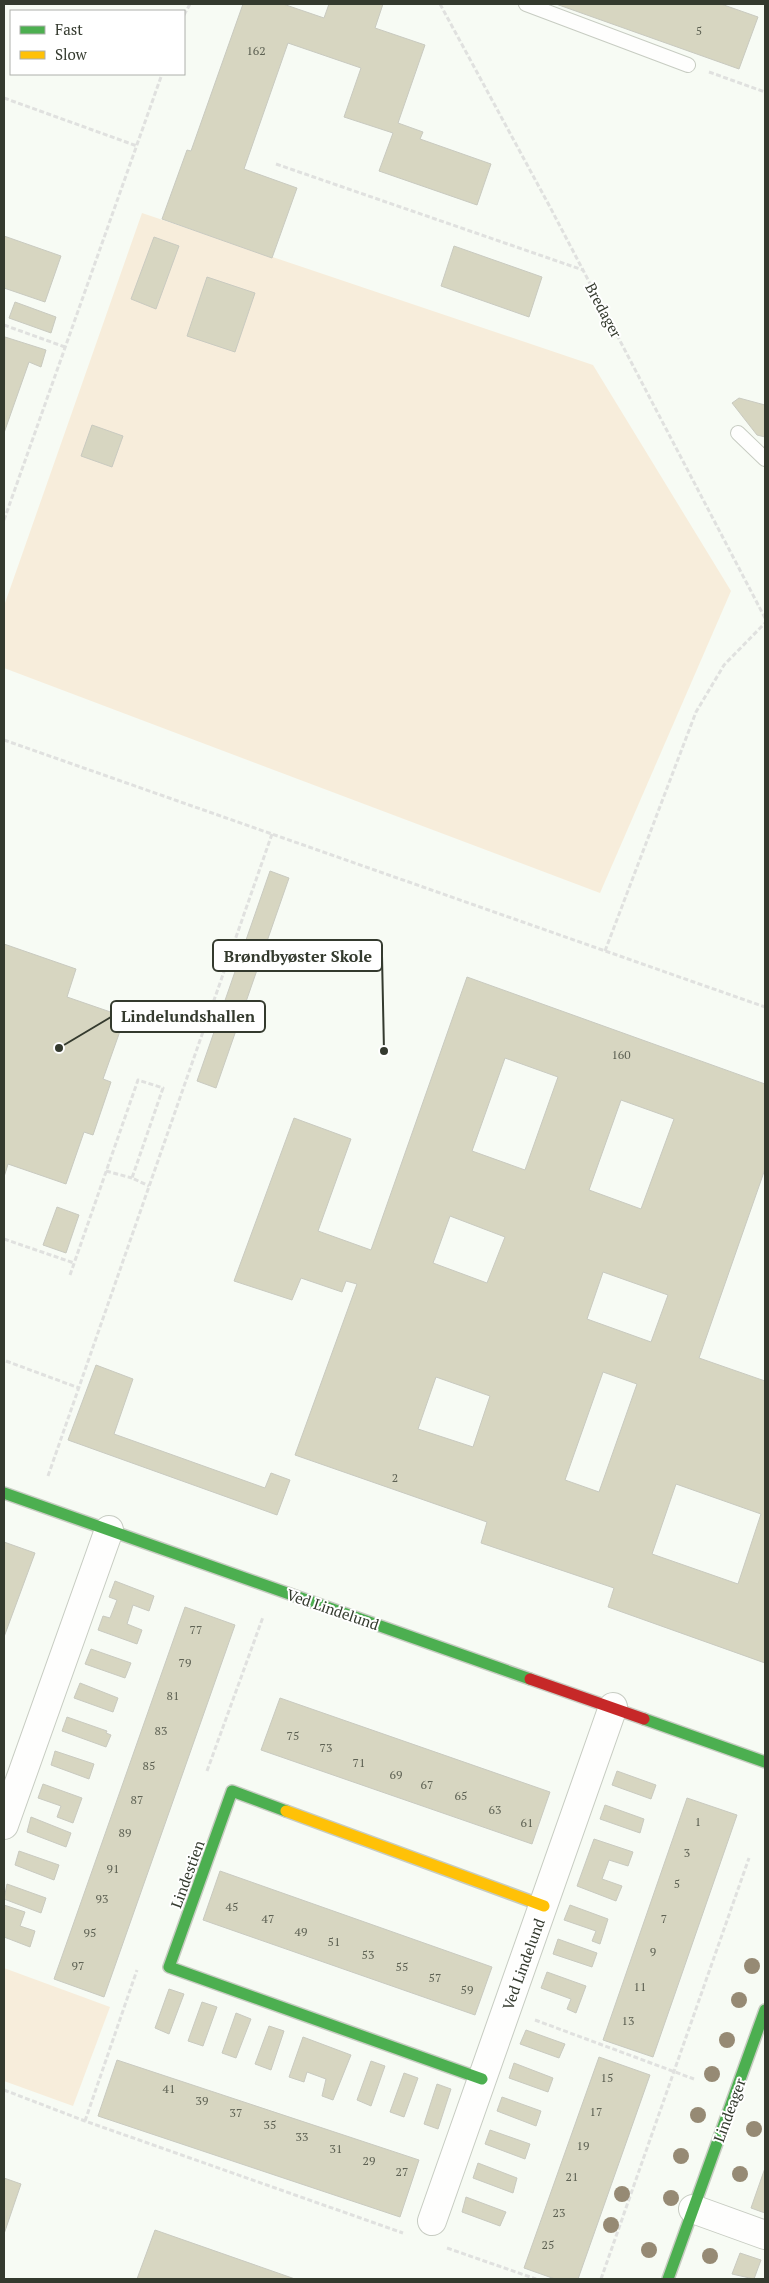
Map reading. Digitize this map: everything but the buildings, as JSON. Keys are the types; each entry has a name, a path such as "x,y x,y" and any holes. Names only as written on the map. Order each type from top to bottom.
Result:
{"street":[{"name":"Ved Lindelund","path":"4,1493 765,1762"},
{"path":"4,1825 109,1530"},
{"name":"Ved Lindelund","path":"432,2221 613,1707"},
{"name":"Lindestien","path":"482,2079 169,1968 232,1791 544,1906"},
{"name":"Lindeager","path":"668,2279 765,2010"},
{"path":"693,2209 765,2235"}],"lane":[{"path":"526,4 688,65"},
{"path":"738,433 765,459"}],"path":[{"name":"Bredager","path":"440,4 584,271 765,618"},
{"path":"688,65 765,92"},
{"path":"4,520 162,75"},
{"path":"4,98 137,146"},
{"path":"276,164 584,271"},
{"path":"4,325 65,347"},
{"path":"760,607 765,604"},
{"path":"604,951 696,712 724,665 765,623"},
{"path":"4,740 765,1007"},
{"path":"55,1457 272,834"},
{"path":"70,1275 138,1080 163,1088 132,1178"},
{"path":"106,1171 132,1178 150,1186"},
{"path":"4,1238 74,1263"},
{"path":"6,1361 79,1388"},
{"path":"601,2279 749,1858"},
{"path":"507,2010 694,2079"},
{"path":"4,2090 85,2121 407,2234"},
{"path":"444,2247 536,2279"}],"shaded area":[{"path":"142,213 593,365 731,591 600,893 4,668 4,606"},
{"path":"4,1968 110,2007 73,2106 4,2081"}],"traffic: fast":[{"path":"4,1493 530,1679"},
{"path":"644,1719 765,1762"},
{"path":"286,1811 232,1791 169,1967 482,2079"},
{"path":"668,2279 765,2010"}],"traffic: slow":[{"path":"286,1811 544,1906"}],"traffic: jam":[{"path":"530,1679 644,1719"}],"place":[{"name":"Lindelundshallen","path":"59,1048"},
{"name":"Brøndbyøster Skole","path":"384,1051"}]}
